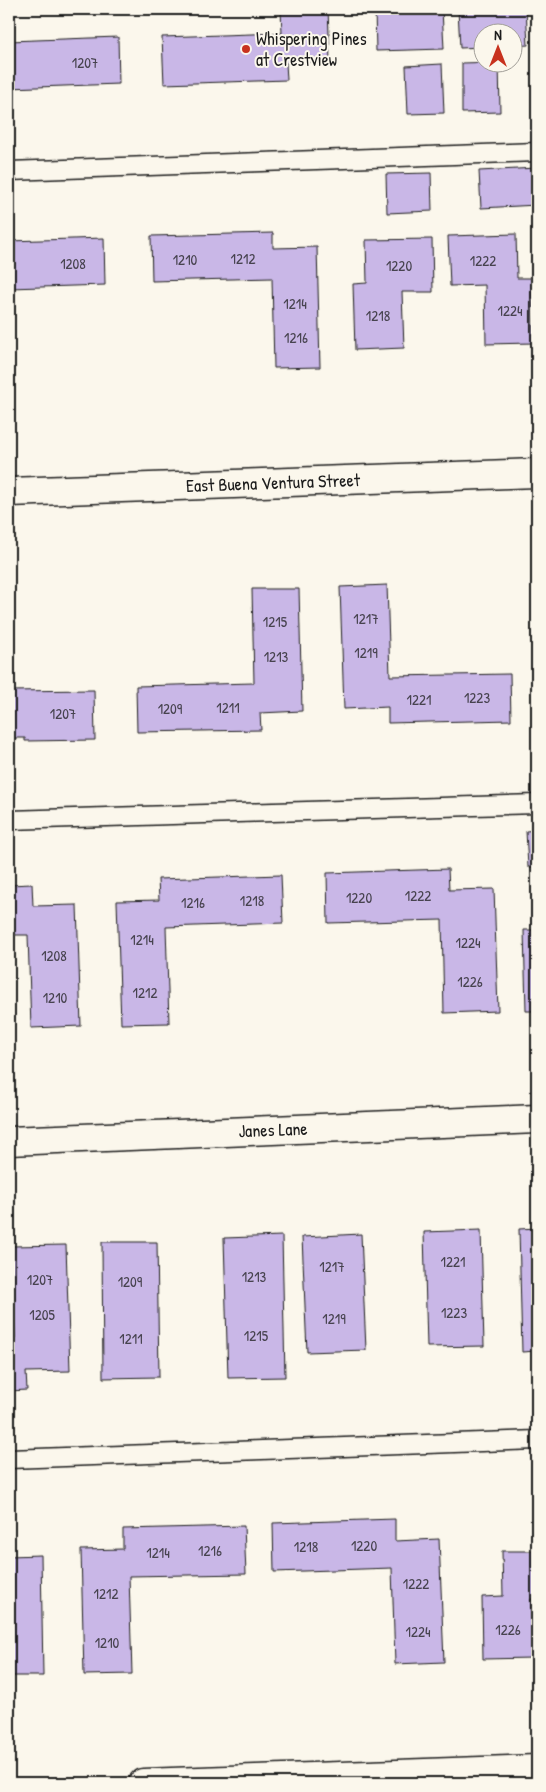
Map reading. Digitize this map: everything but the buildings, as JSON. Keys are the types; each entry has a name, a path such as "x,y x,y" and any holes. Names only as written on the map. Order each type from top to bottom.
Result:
{"street":[{"name":"East Buena Ventura Street","path":"9,492 537,473"},
{"name":"Janes Lane","path":"9,1140 537,1119"},
{"path":"143,1783 537,1769"}],"lane":[{"path":"9,171 537,152"},
{"path":"9,820 537,804"},
{"path":"9,1459 537,1440"}],"place":[{"name":"Whispering Pines at Crestview","path":"246,49"}]}
